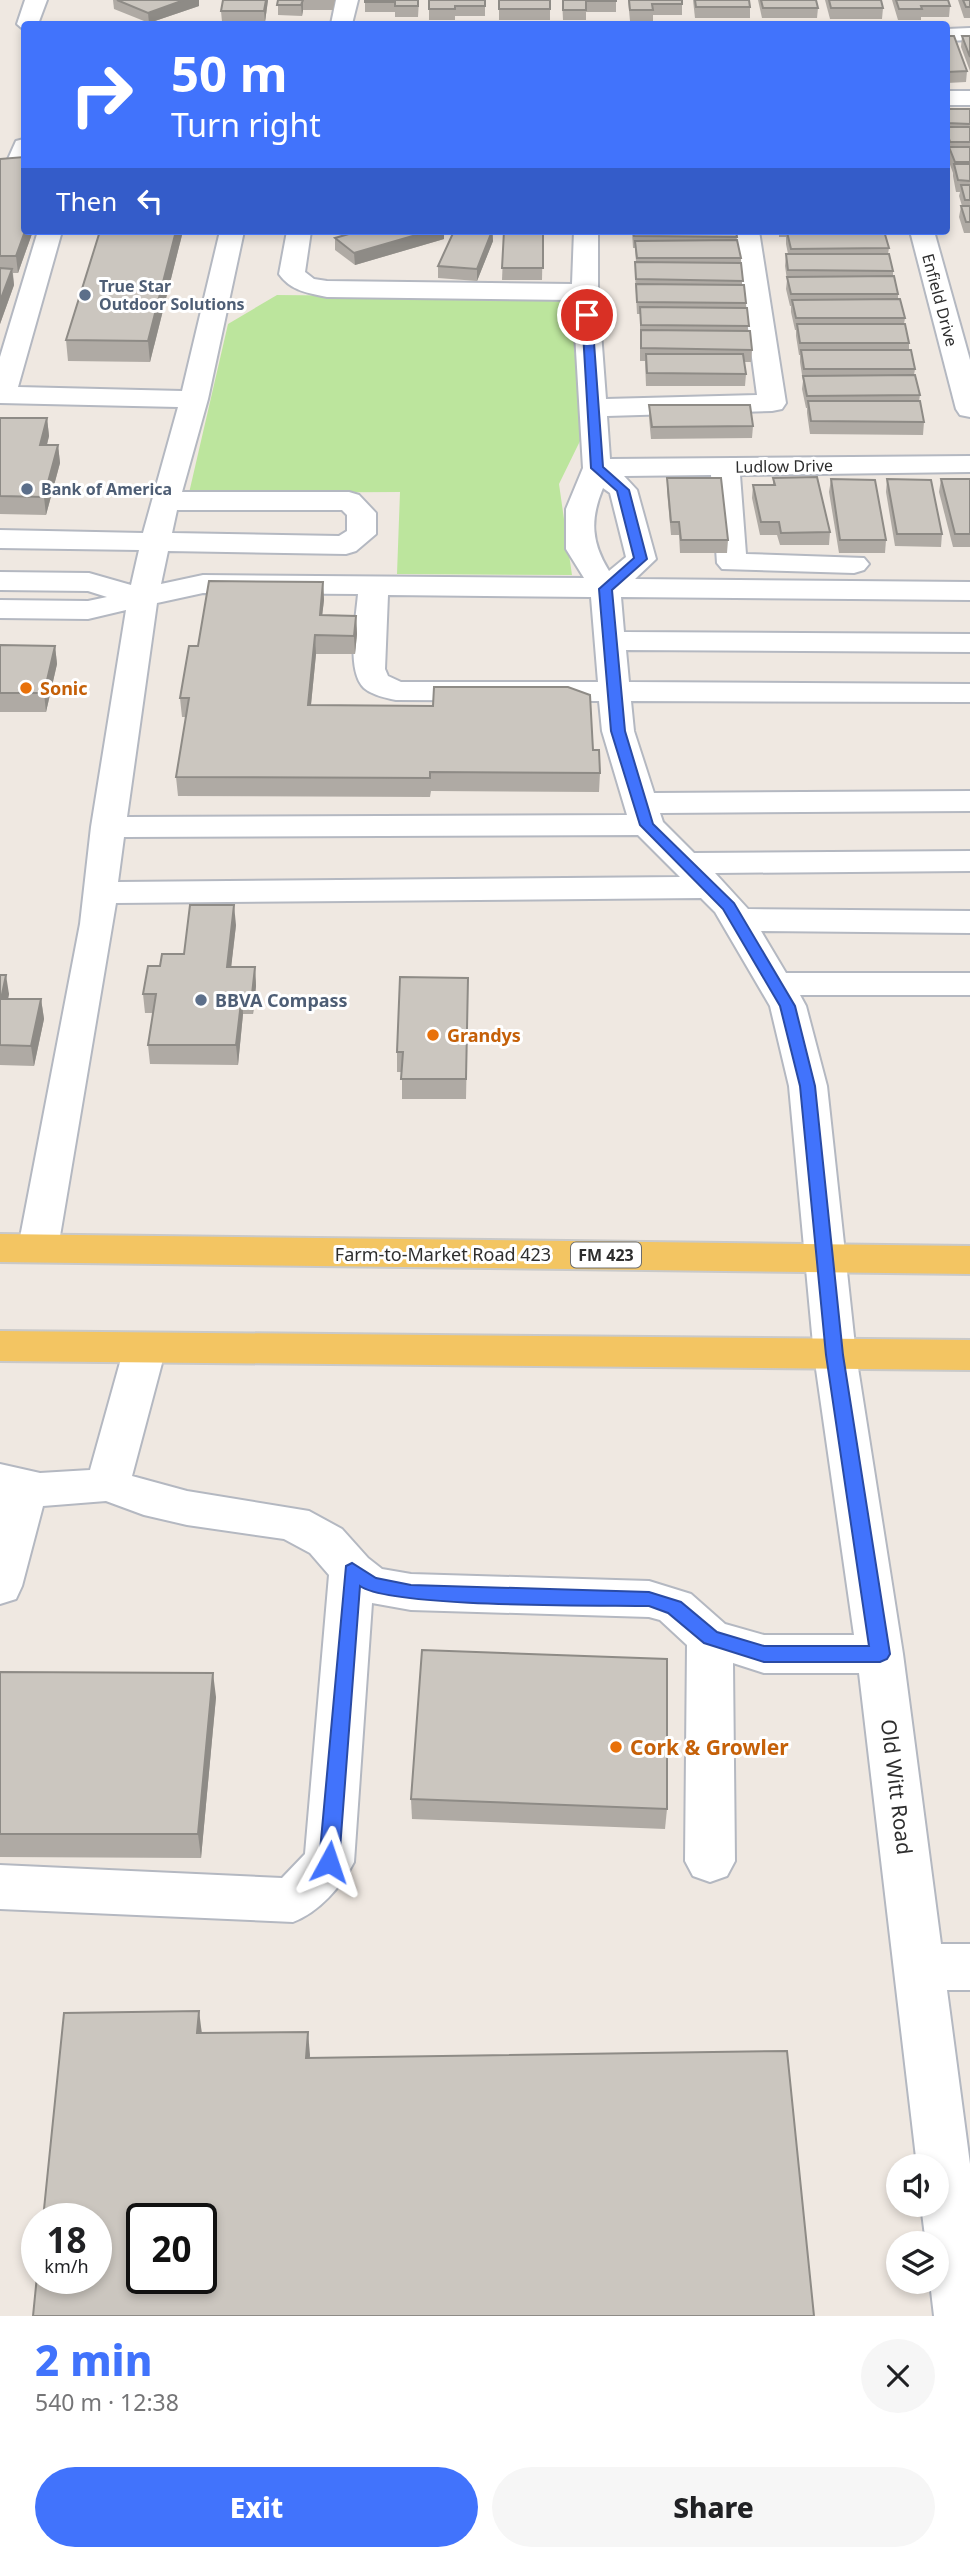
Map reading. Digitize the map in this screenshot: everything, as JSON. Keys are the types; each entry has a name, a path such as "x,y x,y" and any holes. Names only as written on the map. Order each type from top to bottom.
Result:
{"main road":[{"name":"Farm-to-Market Road 423","path":"19,1248 970,1260"},
{"path":"0,1346 970,1355"}],"street":[{"path":"29,21 36,0"},
{"path":"343,21 347,0"},
{"path":"950,35 970,34"},
{"path":"950,98 970,98"},
{"path":"49,235 1,395 194,399"},
{"path":"19,1248 97,924 108,827 143,598 165,501 194,399 231,235"},
{"path":"298,235 292,274 306,285 327,289 585,292"},
{"path":"586,235 585,292 597,468 580,509 581,549 605,589 618,731 643,814"},
{"path":"594,408 772,403 748,235"},
{"name":"Enfield Drive","path":"923,235 960,335 970,409"},
{"name":"Ludlow Drive","path":"597,468 970,464"},
{"path":"724,467 732,563 970,564"},
{"path":"597,468 623,490 640,559 605,589"},
{"path":"0,539 346,545 361,534 362,513 349,501 165,501"},
{"path":"0,581 89,582 143,598"},
{"path":"0,608 88,610 203,584 970,591"},
{"path":"373,587 369,669 376,682 396,691 970,693"},
{"path":"610,641 970,643"},
{"path":"108,827 643,814 970,801"},
{"name":"Old Witt Road","path":"643,814 737,920 788,1006 807,1086 835,1355 880,1654 961,2316"},
{"path":"685,863 970,861"},
{"path":"99,893 710,887"},
{"path":"737,920 970,922"},
{"path":"774,984 970,984"},
{"path":"108,1484 145,1348"},
{"path":"0,1586 12,1485 69,1491 108,1484 144,1498 187,1508 293,1523 326,1541 352,1571 372,1584 411,1592 649,1599 675,1608 710,1638 764,1654 880,1654"},
{"path":"0,1887 293,1900 329,1862 352,1571"},
{"path":"710,1638 710,1861"},
{"path":"920,1967 970,1967"}],"green space":[{"path":"277,295 573,298 580,441 559,484 572,575 397,574 400,492 189,493 228,324"}],"building":[{"path":"117,0 184,0 148,13"},
{"path":"223,0 266,0 264,11 221,11"},
{"path":"278,0 303,0 301,5 277,5"},
{"path":"365,0 418,0 418,6 395,6 395,2"},
{"path":"429,0 485,0 485,6 429,9"},
{"path":"499,0 550,0 550,9 499,9"},
{"path":"563,0 616,1 586,1 586,10 563,10"},
{"path":"629,0 682,0 682,4 652,4 653,10 630,10"},
{"path":"695,0 749,0 750,7 696,7"},
{"path":"761,0 816,0 818,8 763,8"},
{"path":"829,0 881,0 883,8 831,8"},
{"path":"896,0 948,0 950,6 899,9"},
{"path":"963,0 970,0 970,7 966,7"},
{"path":"950,36 954,36 967,71 950,72"},
{"path":"962,36 970,36 970,57"},
{"path":"950,109 970,109 970,124 950,123"},
{"path":"950,127 970,127 970,142 950,142"},
{"path":"950,147 970,147 970,162 955,162"},
{"path":"21,157 21,235 24,235 16,256 0,256 0,159"},
{"path":"954,164 970,164 970,181 958,180"},
{"path":"961,185 970,185 970,200 965,200"},
{"path":"961,206 970,206 970,222 966,222"},
{"path":"99,235 175,235 148,341 66,340"},
{"path":"345,235 416,235 354,253 335,238"},
{"path":"452,235 490,235 477,269 438,266"},
{"path":"504,235 543,235 543,268 502,268"},
{"path":"737,235 737,237 634,236"},
{"path":"788,235 885,235 889,248 791,249"},
{"path":"737,240 741,258 637,258 635,241"},
{"path":"786,254 889,254 893,271 788,270"},
{"path":"635,262 741,263 743,281 636,279"},
{"path":"0,268 12,269 0,301"},
{"path":"894,276 898,294 791,294 787,277"},
{"path":"636,284 744,285 746,303 637,302"},
{"path":"900,299 905,318 796,318 792,300"},
{"path":"640,307 747,308 749,326 641,325"},
{"path":"797,324 905,324 909,343 800,343"},
{"path":"641,330 750,331 752,350 641,348"},
{"path":"801,350 911,350 915,369 804,369"},
{"path":"646,354 743,354 746,374 647,373"},
{"path":"915,375 920,395 807,396 803,376"},
{"path":"808,401 920,401 924,422 811,421"},
{"path":"649,405 750,405 753,426 652,427"},
{"name":"Bank of America","path":"0,418 47,418 40,445 58,445 44,497 0,496"},
{"path":"817,477 830,532 781,533 779,522 761,522 753,485 775,485 773,478"},
{"path":"667,478 721,478 728,540 681,540 679,522 671,522"},
{"path":"831,479 875,480 886,540 840,540"},
{"path":"887,479 931,480 942,534 897,534"},
{"path":"941,479 970,479 970,534 955,534"},
{"path":"209,581 323,582 320,615 356,616 354,636 315,635 308,705 433,706 434,687 568,687 590,695 593,750 599,750 600,773 430,772 430,778 176,777 189,698 180,698 189,646 198,646"},
{"path":"0,645 55,646 44,693 0,693"},
{"name":"BBVA Compass","path":"190,905 234,905 227,967 255,967 252,994 242,994 236,1045 148,1045 156,994 143,994 148,966 160,966 162,954 184,954"},
{"path":"0,975 6,975 1,999 41,999 31,1046 0,1045"},
{"name":"Grandys","path":"400,977 468,978 466,1079 401,1079 403,1052 397,1052"},
{"path":"422,1650 667,1659 667,1809 411,1799"},
{"path":"0,1672 213,1673 198,1834 0,1834"},
{"path":"199,2011 197,2033 308,2032 306,2058 787,2051 814,2316 33,2316 35,2294 112,2294 112,2203 45,2203 64,2013"}],"place":[{"name":"True Star Outdoor Solutions","path":"85,295"},
{"name":"Bank of America","path":"27,489"},
{"name":"Sonic","path":"26,688"},
{"name":"BBVA Compass","path":"201,1000"},
{"name":"Grandys","path":"433,1035"},
{"name":"Cork & Growler","path":"616,1747"}],"route":[{"path":"329,1862 352,1571 372,1584 411,1592 622,1596 649,1599 675,1608 710,1638 764,1654 880,1654 835,1355 807,1086 788,1006 729,906 647,825 618,731 605,589 640,559 623,490 597,468 587,315"}]}
